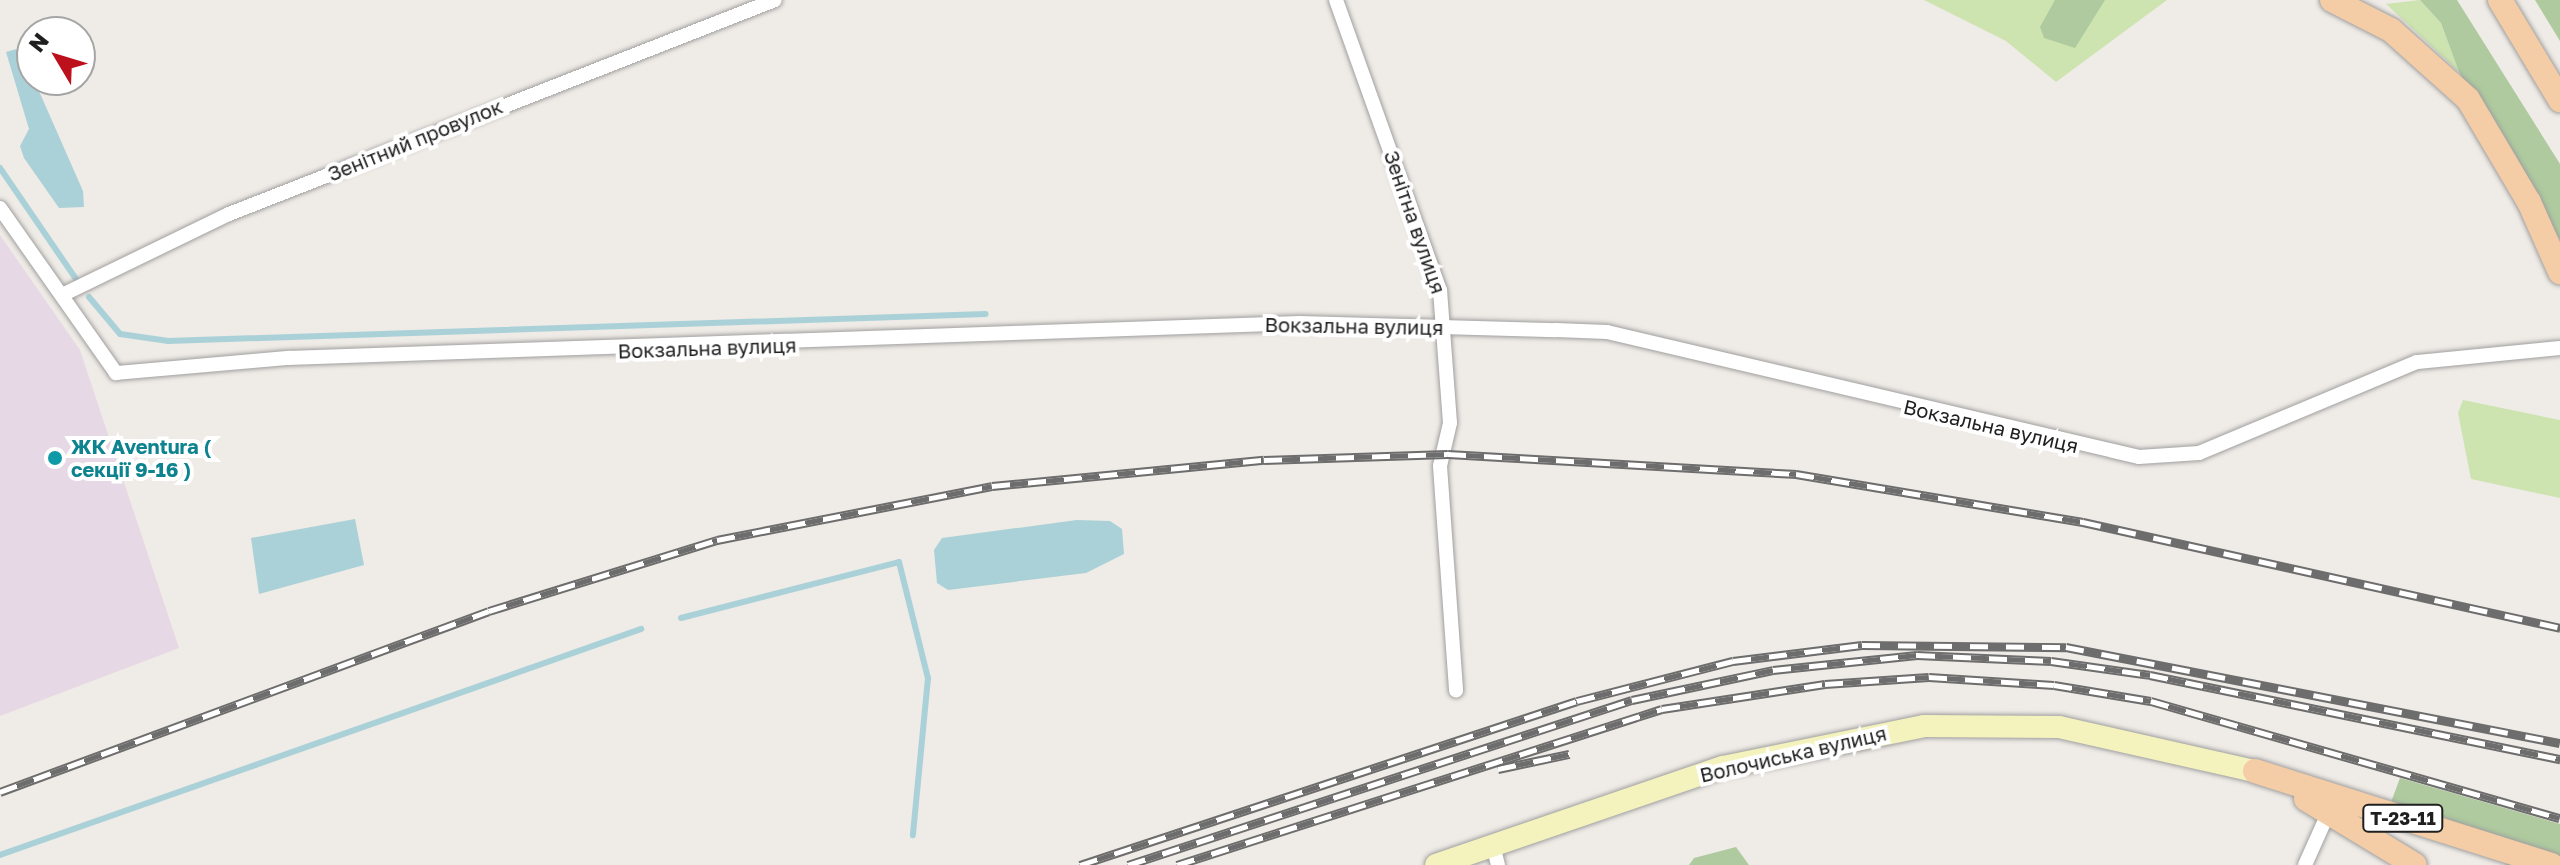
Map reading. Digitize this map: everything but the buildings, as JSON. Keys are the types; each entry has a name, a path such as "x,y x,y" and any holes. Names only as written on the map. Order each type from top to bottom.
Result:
{"main road":[{"path":"2332,0 2391,30 2468,99 2523,189 2560,272"},
{"path":"2500,0 2560,100"},
{"name":"Волочиська вулиця","path":"1436,865 1496,855 1723,767 1924,726 2059,727 2255,771"},
{"name":"Т-23-11","path":"2255,771 2333,804 2503,858 2551,865"},
{"name":"Т-23-11","path":"2333,804 2415,865"}],"street":[{"name":"Зенітний провулок","path":"62,295 229,214 775,0"},
{"name":"Зенітна вулиця","path":"1336,0 1436,277 1445,327 1450,423 1440,466 1456,690"},
{"path":"0,208 62,295"},
{"name":"Вокзальна вулиця","path":"62,295 116,373 288,358 1299,323 1607,332 2139,457 2199,453 2417,362 2560,348"},
{"path":"2305,865 2333,804"}],"shaded area":[{"path":"0,235 80,350 179,648 0,716"}],"green space":[{"path":"1924,0 2167,0 2056,82 2006,41"},
{"path":"2055,0 2105,0 2075,48 2044,38 2040,27"},
{"path":"2420,0 2441,23 2459,72 2386,4"},
{"path":"2420,0 2457,0 2560,164 2560,240 2459,72 2441,23"},
{"path":"2535,0 2560,0 2560,41"},
{"path":"2463,400 2560,420 2560,498 2471,479 2458,413"},
{"path":"2400,778 2560,824 2560,865 2505,865 2510,853 2387,813"},
{"path":"1736,847 1749,865 1689,865 1694,858"}],"water":[{"path":"16,49 16,85 6,52"},
{"path":"19,96 41,96 83,191 84,207 59,208 24,158 20,146 29,129"},
{"path":"355,519 364,565 259,594 251,538"},
{"path":"1077,520 1110,521 1122,529 1124,554 1086,573 948,590 937,583 934,550 942,538"}],"waterway":[{"path":"0,168 76,279"},
{"path":"89,297 120,334 168,341 986,314"},
{"path":"681,618 899,562 928,678 913,835"},
{"path":"0,855 641,629"}],"railway":[{"path":"0,792 489,611 717,540 992,486 1264,460 1448,454 1796,474 2083,522 2560,628"},
{"path":"1080,865 1577,701 1733,661 1862,645 2066,647 2560,743"},
{"path":"1128,865 1632,700 1773,670 1917,655 2051,661 2150,675 2560,759"},
{"path":"1177,865 1662,709 1825,684 1929,677 2054,685 2151,701 2560,818"},
{"path":"1498,769 1569,754"}],"place":[{"name":"ЖК Aventura ( секції 9-16 )","path":"55,458"}]}
